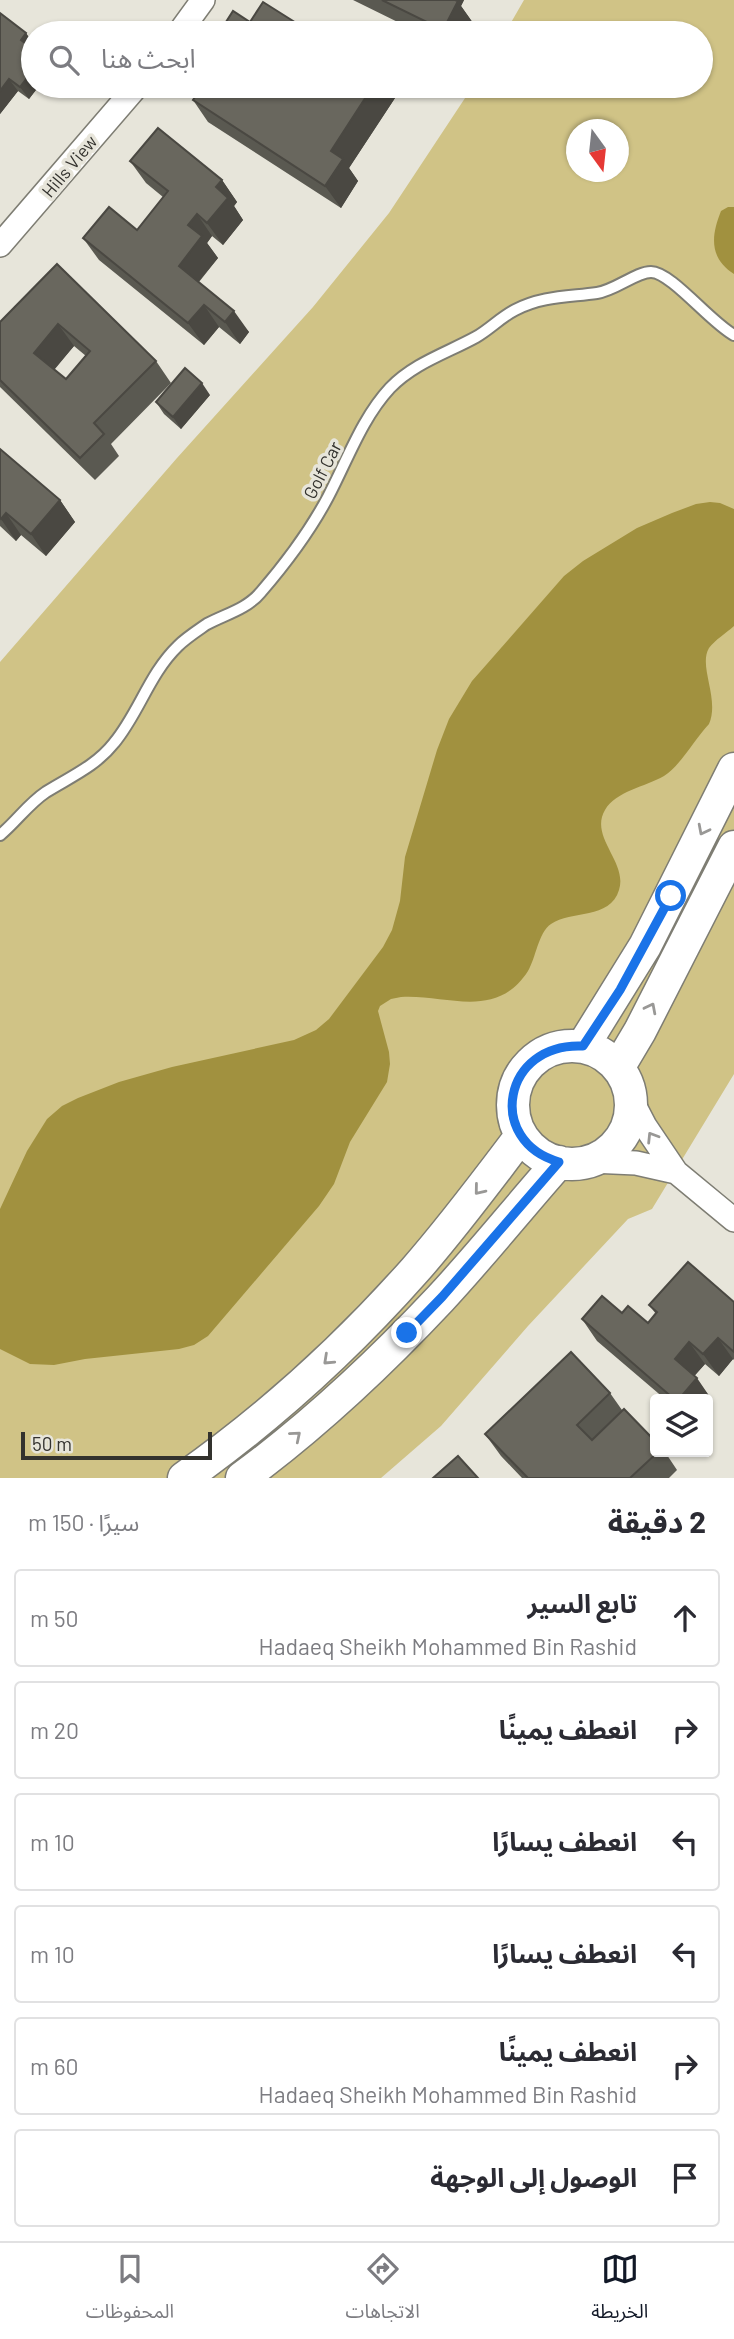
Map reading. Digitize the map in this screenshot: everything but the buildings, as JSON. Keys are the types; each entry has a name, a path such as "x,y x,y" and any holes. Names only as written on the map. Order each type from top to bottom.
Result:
{"street":[{"path":"188,21 203,0"},
{"name":"Hills View","path":"0,245 127,98"},
{"path":"583,1046 645,946 734,769"},
{"path":"618,1068 640,1031 734,847"},
{"path":"676,1172 636,1163 559,1162 538,1153 521,1136 512,1110 513,1097 523,1071 543,1053 569,1046 583,1046 608,1058 627,1083 631,1099 649,1132 676,1172 734,1220"},
{"path":"591,1161 618,1141 628,1122 631,1099"},
{"path":"184,1478 259,1421 341,1348 416,1269 521,1136"},
{"path":"242,1478 335,1402 398,1342 442,1297 559,1162"}],"lane":[{"name":"Golf Car","path":"0,835 46,792 82,771 113,744 153,676 178,646 208,624 245,607 259,595 317,517 375,407 390,388 408,372 478,336 503,317 529,303 557,296 599,293 650,272 665,277 720,327 734,335"}],"shaded area":[{"path":"524,0 734,0 734,1074 652,1209 628,1219 528,1326 441,1426 381,1478 0,1478 0,662 177,458 313,307 389,213 465,98 713,98 713,21 512,21"},
{"path":"734,207 734,274 720,261 714,246 715,229 721,211"},
{"path":"710,502 734,509 734,626 711,645 706,655 712,704 709,724 670,772 616,798 605,810 601,820 602,830 620,880 614,900 599,910 551,924 540,939 528,971 515,986 501,996 469,1002 401,997 391,999 380,1006 378,1011 389,1052 387,1082 350,1142 334,1184 319,1206 208,1336 194,1345 179,1349 54,1365 30,1364 0,1349 0,1209 27,1151 47,1119 62,1106 119,1082 172,1067 294,1040 316,1030 329,1019 383,947 392,930 400,901 405,857 437,750 449,719 472,681 564,576 583,561 637,528 696,504"}],"route":[{"path":"407,1333 442,1297 559,1162 538,1153 521,1136 512,1110 516,1083 532,1061 543,1053 555,1048 583,1046 620,990 671,896"}]}
